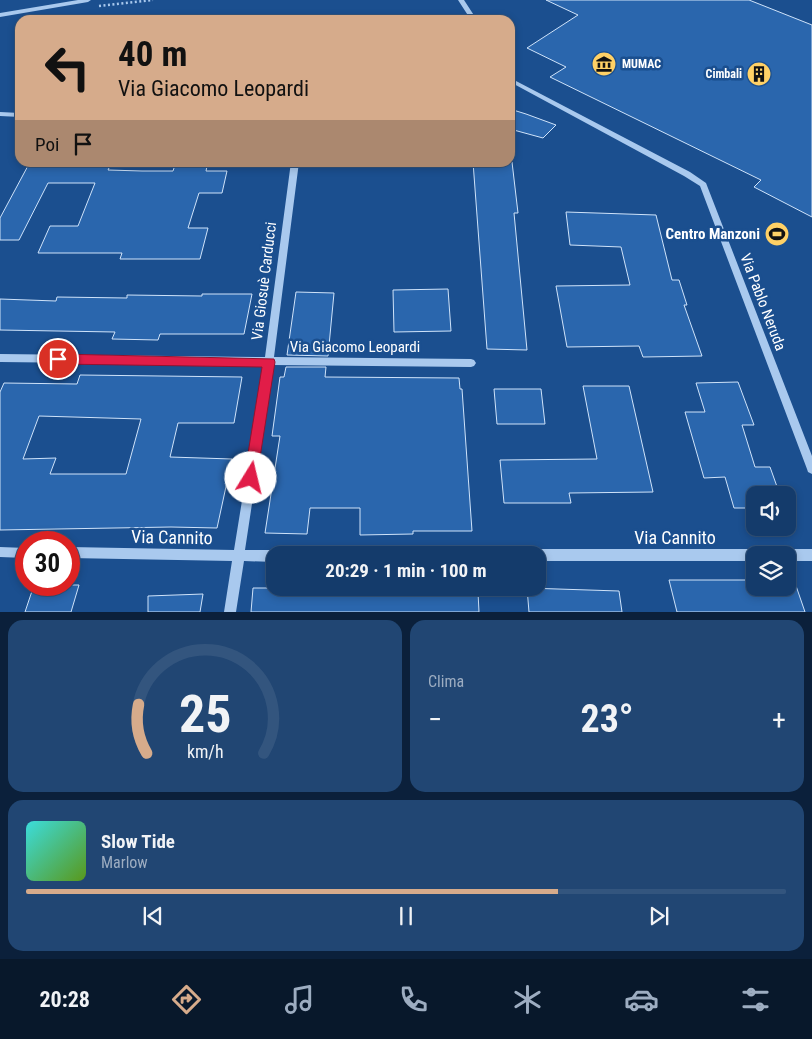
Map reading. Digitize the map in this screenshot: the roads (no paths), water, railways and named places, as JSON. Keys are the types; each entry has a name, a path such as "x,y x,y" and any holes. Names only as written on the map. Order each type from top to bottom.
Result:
{"street":[{"path":"0,14 44,3 88,0"},
{"path":"461,0 471,15"},
{"name":"Via Pablo Neruda","path":"515,83 687,174 703,185 812,469"},
{"path":"0,114 15,114"},
{"name":"Via Giosuè Carducci","path":"230,612 269,362 294,167"},
{"name":"Via Giacomo Leopardi","path":"0,358 470,363"},
{"path":"0,552 15,553"},
{"name":"Via Cannito","path":"80,553 266,556"},
{"name":"Via Cannito","path":"546,555 812,555"}],"place":[{"name":"MUMAC","path":"604,64"},
{"name":"Cimbali","path":"759,74"},
{"name":"Centro Manzoni","path":"777,234"}]}
